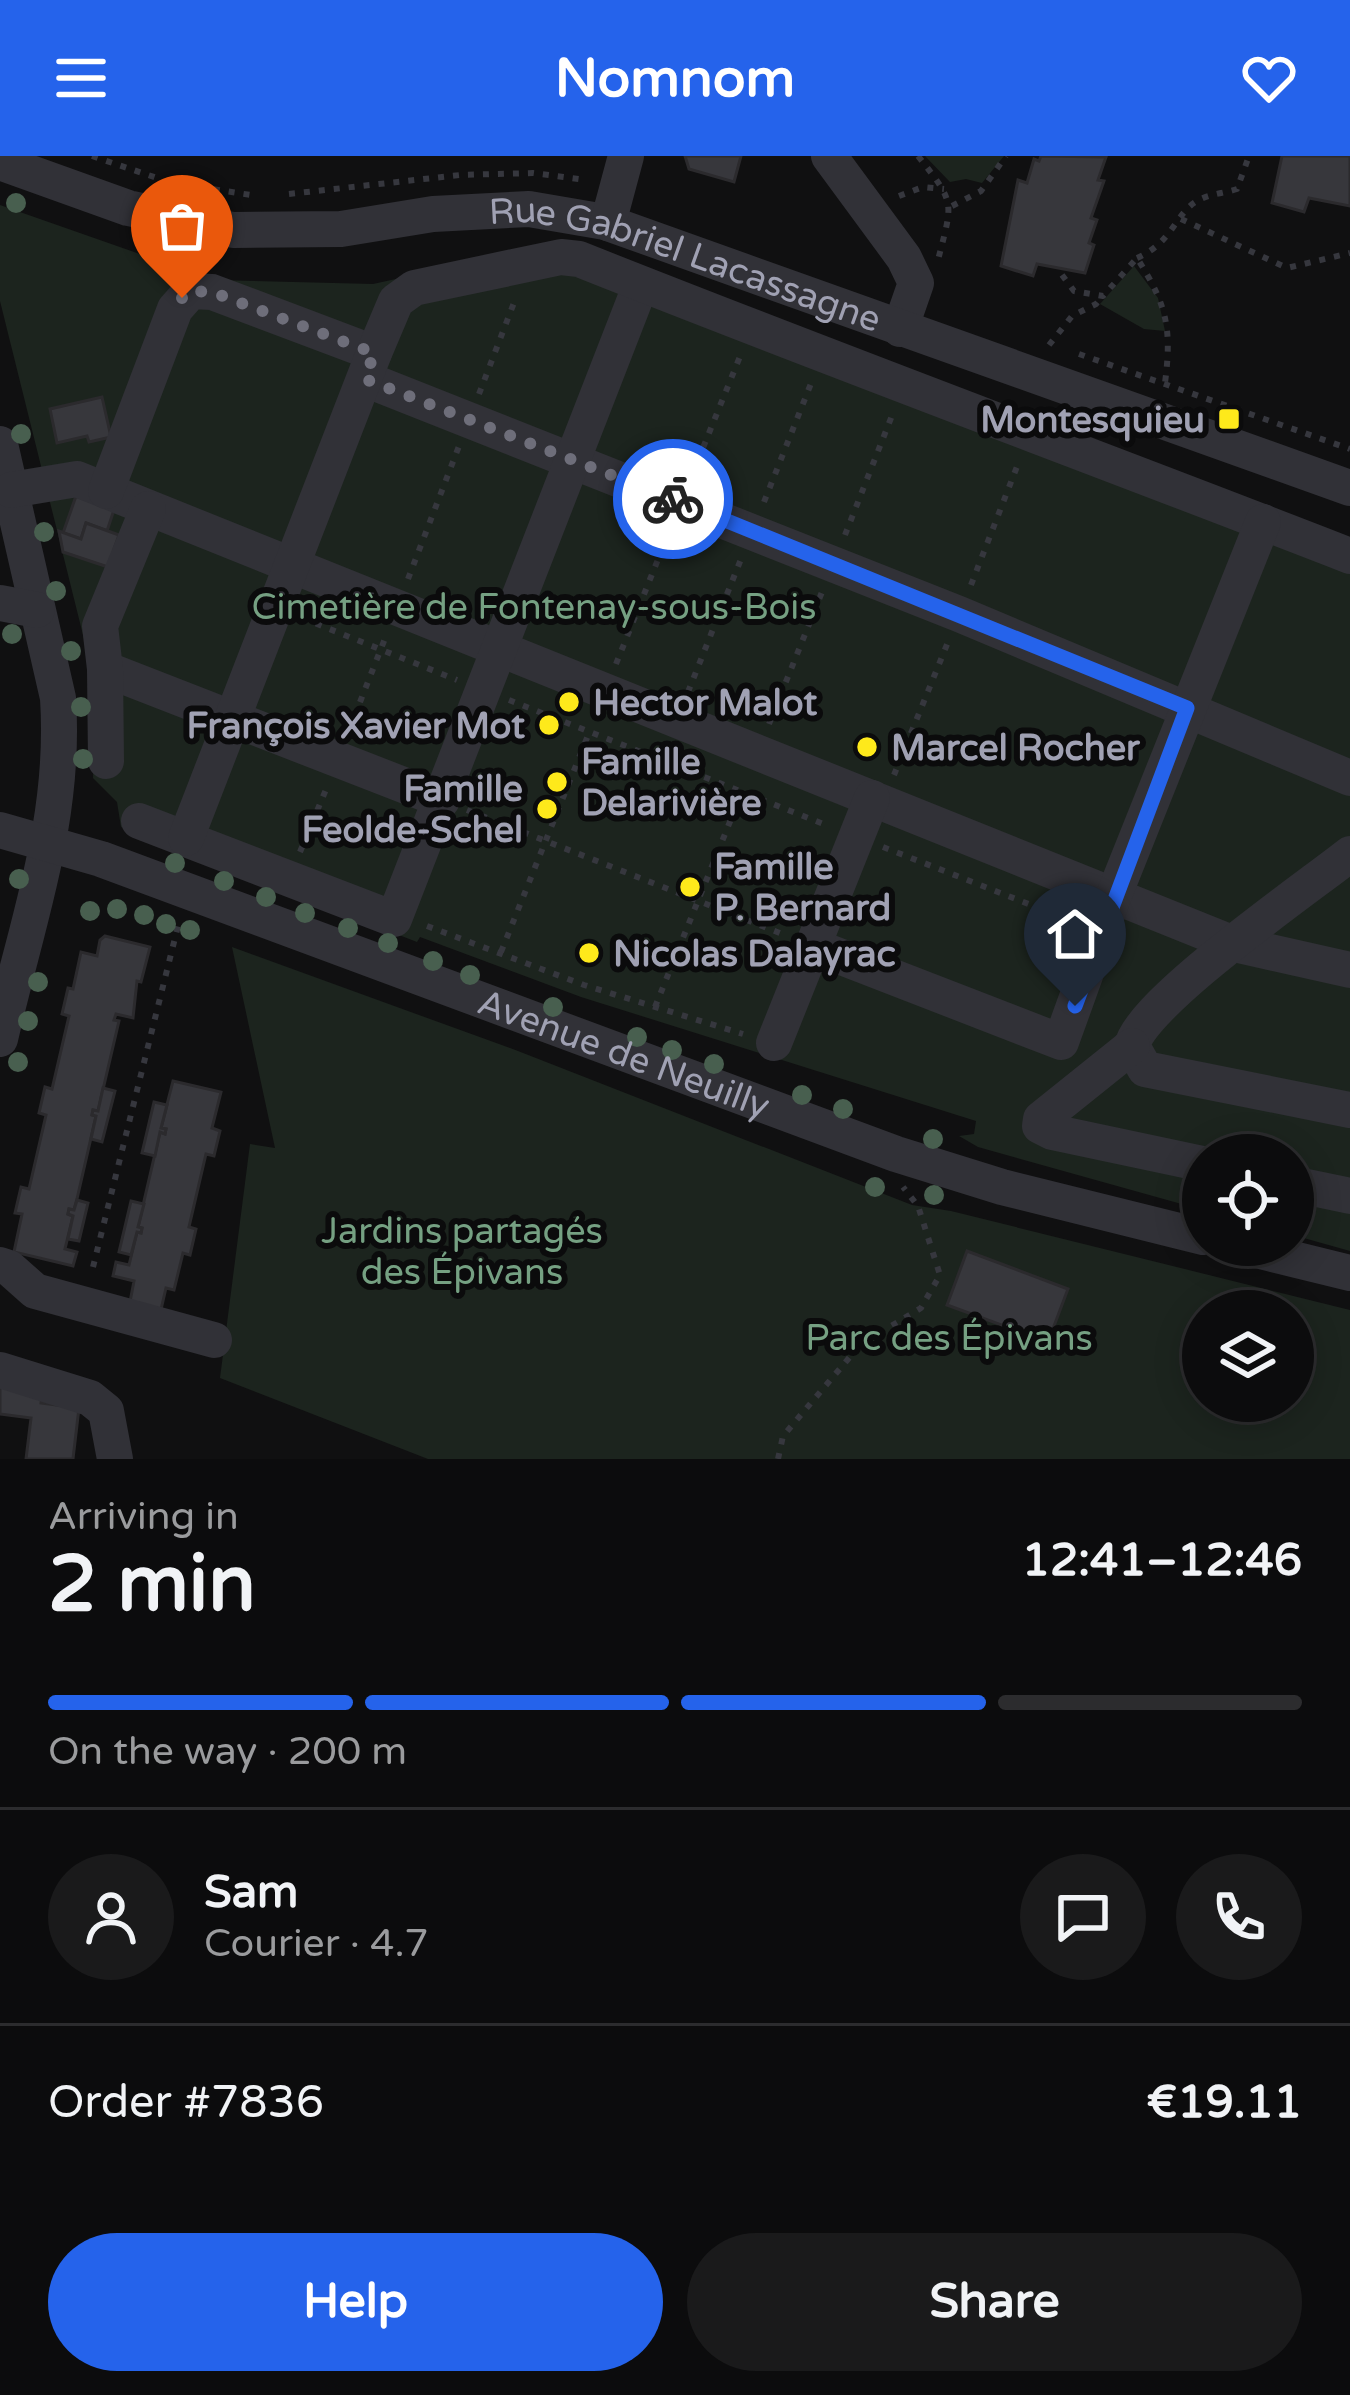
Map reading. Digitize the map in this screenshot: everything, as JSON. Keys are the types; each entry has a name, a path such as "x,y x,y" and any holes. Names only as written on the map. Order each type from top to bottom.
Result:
{"street":[{"path":"608,223 626,156"},
{"path":"829,156 904,258 916,283 900,328"},
{"name":"Rue Gabriel Lacassagne","path":"0,162 128,208 232,230 340,230 433,214 529,209 608,223 1350,488"},
{"path":"186,838 396,301 414,288 561,257 579,259 903,388 1350,556"},
{"path":"139,820 394,919 641,284"},
{"path":"106,491 176,309 191,291 212,292 370,366 469,420 833,564 1350,778"},
{"path":"0,444 58,698 61,741 51,844 10,955 0,1040"},
{"path":"11,490 76,479 1234,944 1350,970"},
{"path":"106,761 100,626 148,508"},
{"path":"813,946 1060,1042 1263,522"},
{"path":"0,603 37,610"},
{"path":"105,669 442,800"},
{"path":"774,1043 872,798"},
{"name":"Avenue de Neuilly","path":"0,830 187,892 896,1154 1002,1187 1182,1232"},
{"path":"1182,1160 1052,1132 1040,1126 1041,1119 1132,1046 1144,1020 1213,958 1350,854"},
{"path":"1132,1046 1145,1069 1350,1110"},
{"path":"1314,1188 1350,1196"},
{"path":"1314,1264 1350,1273"},
{"path":"0,1265 35,1292 214,1340"},
{"path":"0,1370 90,1398 106,1411 115,1459"},
{"path":"101,1459 106,1411"}],"path":[{"path":"916,283 934,278 952,206 918,156"},
{"path":"952,206 981,191 1006,156"},
{"path":"1049,345 1072,316 1096,304 1137,258 1156,250 1200,199 1237,190 1249,156"},
{"path":"871,214 923,187 944,189"},
{"path":"1181,219 1287,268 1350,253"},
{"path":"1137,258 1166,309 1165,383"},
{"path":"289,878 529,264"},
{"path":"1062,274 1074,291 1102,296"},
{"path":"655,1007 903,388"},
{"path":"275,607 1103,933"},
{"path":"501,952 606,691"},
{"path":"442,800 813,946"},
{"path":"93,1267 187,892"},
{"path":"394,919 501,952 584,986 774,1043"},
{"path":"778,1459 783,1436 860,1346 921,1308 940,1275 918,1206 904,1193 896,1154"}],"green space":[{"path":"925,156 1004,156 982,183 950,182"},
{"name":"Cimetière de Fontenay-sous-Bois","path":"0,205 214,280 373,284 560,243 1350,548 1350,1251 1314,1241 1314,1134 1182,1134 1182,1204 978,1147 959,1136 974,1134 976,1121 581,997 420,937 417,942 121,827 117,802 93,778 95,712 85,643 0,301"},
{"path":"1134,266 1158,298 1165,331 1144,329 1100,304"},
{"name":"Jardins partagés des Épivans","path":"232,947 518,1051 912,1205 1269,1290 1182,1290 1182,1422 1314,1422 1314,1301 1350,1310 1350,1459 428,1459 220,1378 250,1144 275,1148"}],"building":[{"path":"685,156 741,156 734,182 689,169"},
{"path":"1041,156 1106,157 1098,180 1104,181 1091,218 1097,220 1085,273 1037,264 1033,276 1001,266 1018,180 1027,183 1034,159 1039,161"},
{"path":"1282,156 1350,156 1350,206 1309,198 1304,212 1272,203"},
{"path":"102,397 111,437 89,442 87,436 57,443 50,409"},
{"path":"76,496 114,510 107,531 86,523 81,539 63,533"},
{"path":"86,523 119,535 108,567 63,552 59,531 81,539"},
{"path":"105,936 150,947 141,982 137,981 133,1018 116,1014 114,1020 119,1021 98,1111 93,1110 96,1116 77,1199 68,1214 73,1216 65,1249 77,1252 73,1266 14,1252 22,1214 15,1213 21,1187 29,1189 46,1115 39,1113 45,1087 52,1089 69,1016 62,1014 68,988 73,989 81,952 97,956"},
{"path":"173,1081 221,1092 212,1128 220,1131 214,1156 206,1154 189,1227 196,1229 190,1255 183,1253 174,1290 166,1288 160,1314 129,1307 134,1281 113,1276 116,1262 129,1265 137,1232 141,1233 138,1227 160,1132 165,1134 166,1129 161,1128"},
{"path":"103,1088 115,1091 102,1142 91,1139 93,1110 98,1111"},
{"path":"154,1102 167,1105 161,1128 166,1129 165,1134 160,1132 155,1156 142,1153"},
{"path":"77,1200 88,1203 79,1241 68,1239 73,1216 69,1209 74,1210"},
{"path":"131,1201 144,1204 138,1227 141,1233 137,1232 131,1255 119,1252"},
{"path":"967,1251 1068,1289 1048,1342 947,1305"},
{"path":"0,1382 42,1396 41,1403 79,1408 73,1459 26,1459 31,1418 0,1414"}],"way so far":[{"path":"182,298 191,291 212,292 374,353 365,379 673,499"}],"place":[{"name":"Montesquieu","path":"1229,419"},
{"name":"Hector Malot","path":"569,702"},
{"name":"François Xavier Mot","path":"549,725"},
{"name":"Marcel Rocher","path":"867,747"},
{"name":"Famille Delarivière","path":"557,782"},
{"name":"Famille Feolde-Schel","path":"547,809"},
{"name":"Famille P. Bernard","path":"690,887"},
{"name":"Nicolas Dalayrac","path":"589,953"}],"route":[{"path":"673,499 1187,708 1075,1006"}],"park label":[{"name":"Parc des Épivans","path":"949,1337"}]}
